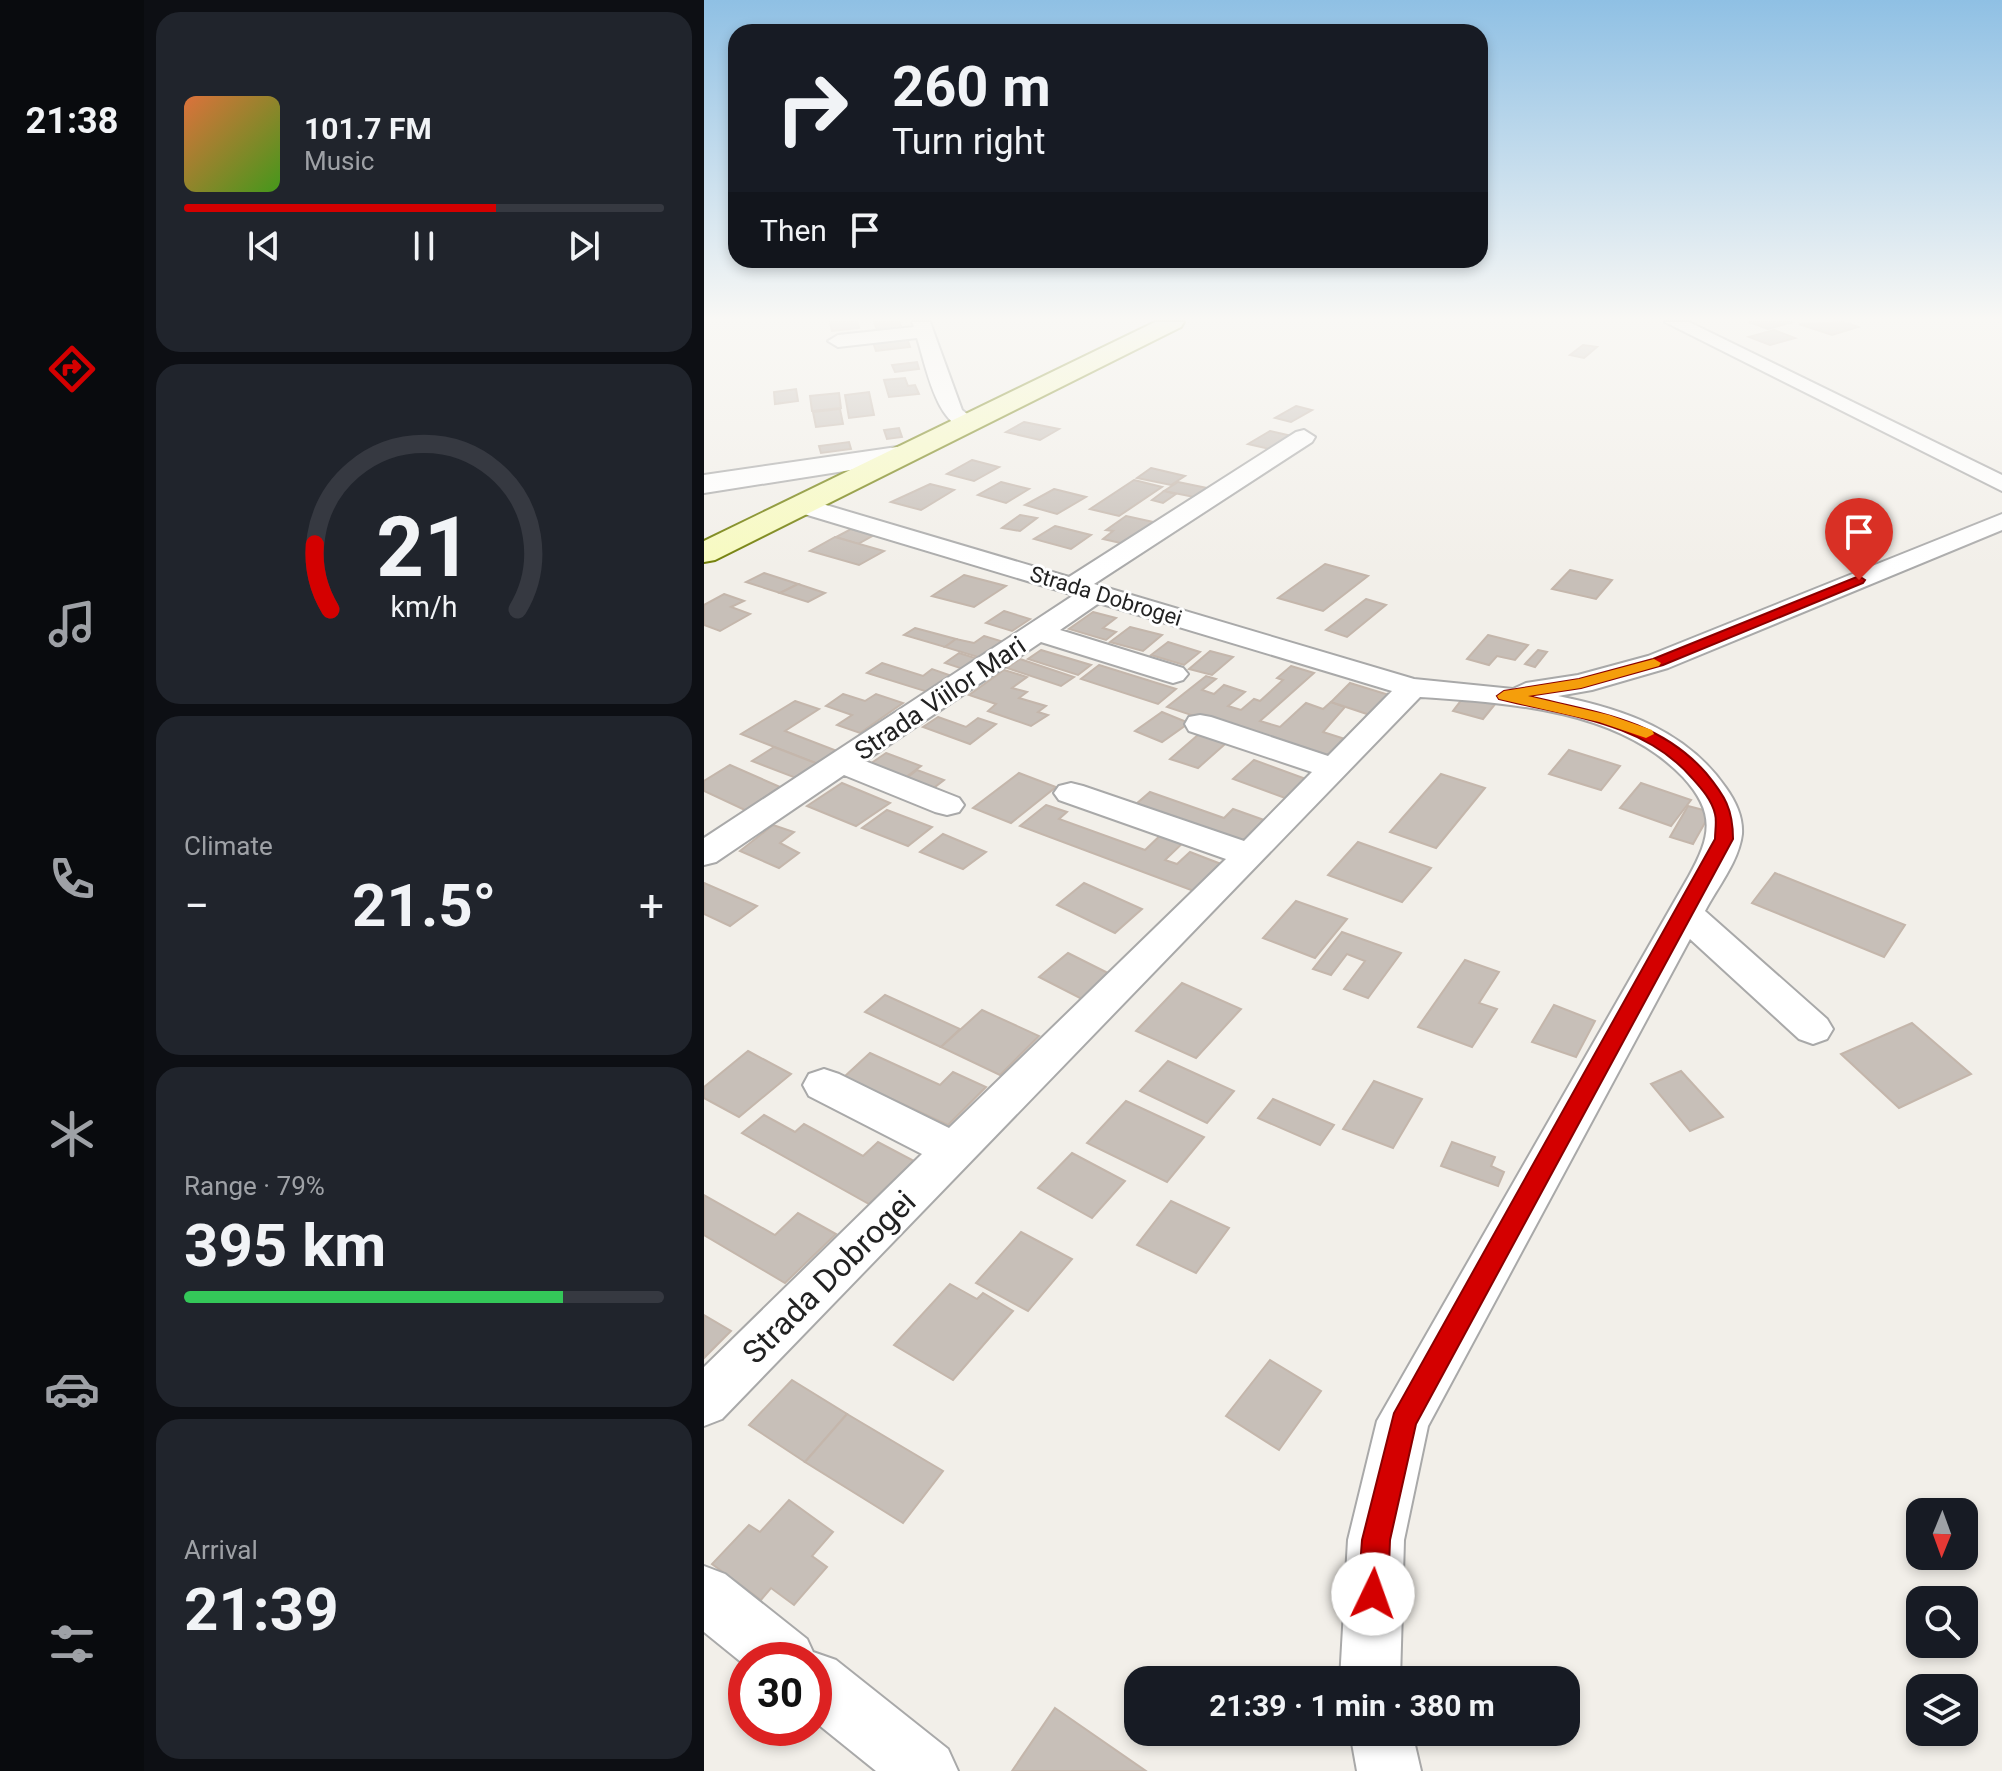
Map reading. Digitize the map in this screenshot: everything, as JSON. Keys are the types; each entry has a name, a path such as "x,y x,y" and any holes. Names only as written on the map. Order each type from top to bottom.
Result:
{"main road":[{"path":"704,553 1005,405"}],"street":[{"path":"950,405 953,413 968,423"},
{"path":"1841,405 2002,484"},
{"name":"Strada Viilor Mari","path":"704,854 1038,632 1085,590 1304,437"},
{"path":"704,484 904,454"},
{"name":"Strada Dobrogei","path":"800,505 1412,688 1504,696 1604,719 1651,735 1686,761 1712,790 1724,815 1724,839 1403,1421 1376,1540 1371,1666"},
{"path":"1504,696 1581,684 1658,662 2002,521"},
{"name":"Strada Viilor Mari","path":"1038,632 1173,674"},
{"name":"Strada Dobrogei","path":"704,1402 1250,855 1412,688"},
{"path":"1200,724 1334,769"},
{"name":"Strada Viilor Mari","path":"842,763 947,805"},
{"path":"1071,793 1250,855"},
{"path":"1685,914 1813,1029"},
{"path":"824,1085 955,1151"},
{"path":"704,1595 763,1642"},
{"path":"832,1696 926,1771"},
{"path":"1384,1746 1389,1771"}],"building":[{"path":"811,405 841,405 841,408 812,411"},
{"path":"847,405 872,405 874,415 849,418"},
{"path":"1296,406 1312,410 1291,422 1275,418"},
{"path":"840,409 843,424 816,427 813,412"},
{"path":"1024,422 1059,429 1040,440 1006,432"},
{"path":"899,428 902,437 887,439 884,430"},
{"path":"1270,431 1296,437 1274,450 1248,444"},
{"path":"849,442 851,449 821,453 819,446"},
{"path":"972,460 999,467 974,481 947,474"},
{"path":"1151,468 1185,476 1171,485 1137,478"},
{"path":"1134,480 1162,487 1119,516 1090,509"},
{"path":"1001,482 1029,489 1006,503 978,495"},
{"path":"1178,482 1212,489 1199,498 1164,491"},
{"path":"930,484 954,490 921,510 891,502"},
{"path":"1054,489 1086,497 1057,514 1025,505"},
{"path":"1164,491 1176,494 1163,503 1152,500"},
{"path":"1020,515 1037,518 1020,531 1002,528"},
{"path":"1126,516 1158,523 1129,545 1103,539 1113,531 1106,530"},
{"path":"1055,526 1091,535 1071,549 1034,539"},
{"path":"851,529 874,535 858,544 836,537"},
{"path":"835,537 884,551 859,565 810,551"},
{"path":"1325,564 1368,576 1323,611 1278,598"},
{"path":"1570,570 1612,580 1596,599 1552,589"},
{"path":"764,573 798,584 780,593 746,582"},
{"path":"964,575 1006,586 974,607 932,596"},
{"path":"798,584 825,593 808,602 780,593"},
{"path":"724,594 744,601 731,607 750,614 720,631 704,625 704,605"},
{"path":"1366,599 1386,605 1347,637 1326,630"},
{"path":"1004,611 1030,619 1012,631 986,623"},
{"path":"1093,612 1116,618 1103,628 1116,632 1106,640 1069,629"},
{"path":"1130,627 1162,635 1143,651 1110,642"},
{"path":"915,628 956,639 945,647 904,635"},
{"path":"1488,635 1528,645 1515,660 1497,656 1489,665 1467,659"},
{"path":"984,636 1004,642 981,658 945,647 956,639 974,643"},
{"path":"1168,642 1200,652 1184,665 1151,655"},
{"path":"1041,650 1091,665 1078,675 1028,659"},
{"path":"1538,650 1547,652 1535,667 1525,664"},
{"path":"1210,651 1233,657 1212,675 1189,669"},
{"path":"959,653 978,659 963,669 945,663"},
{"path":"1020,659 1074,677 1061,686 1007,668"},
{"path":"882,663 923,676 932,669 952,676 928,692 867,673"},
{"path":"1099,665 1176,689 1158,704 1081,679"},
{"path":"1291,666 1314,673 1260,721 1280,727 1306,703 1323,709 1331,702 1345,707 1323,732 1348,740 1327,760 1167,707 1206,676 1216,679 1202,690 1214,694 1224,685 1245,692 1228,706 1241,710 1254,699 1260,701 1283,680 1277,678"},
{"path":"1004,670 1027,677 1012,688 1027,692 1019,698 1046,706 1038,712 1048,715 1031,726 988,711 996,704 969,695"},
{"path":"1350,683 1389,695 1370,715 1331,702"},
{"path":"843,694 865,701 876,694 903,703 860,733 837,725 852,715 826,706"},
{"path":"1466,694 1496,703 1483,719 1453,711"},
{"path":"795,701 819,709 785,731 837,751 818,764 741,734"},
{"path":"1162,712 1189,723 1162,742 1135,731"},
{"path":"938,717 966,727 978,718 996,724 970,744 923,727"},
{"path":"1205,729 1232,738 1198,768 1170,759"},
{"path":"774,747 818,764 796,778 752,761"},
{"path":"1569,750 1620,766 1601,790 1549,774"},
{"path":"886,753 921,766 902,780 867,766"},
{"path":"1254,760 1309,780 1288,799 1233,779"},
{"path":"730,765 780,787 745,810 704,791 704,781"},
{"path":"917,770 944,780 931,790 904,780"},
{"path":"1019,773 1056,787 1011,823 973,808"},
{"path":"1441,774 1485,788 1436,848 1390,832"},
{"path":"842,783 890,803 856,826 807,806"},
{"path":"1641,783 1691,800 1671,826 1620,808"},
{"path":"1150,792 1224,818 1233,809 1264,820 1241,843 1135,805"},
{"path":"1046,805 1067,812 1059,819 1145,850 1166,830 1188,838 1165,860 1177,864 1190,852 1221,864 1194,891 1020,826"},
{"path":"1688,806 1711,812 1693,844 1670,837"},
{"path":"887,810 932,827 908,846 862,828"},
{"path":"773,825 794,832 780,843 799,853 779,868 740,851"},
{"path":"943,834 986,852 963,869 920,852"},
{"path":"1358,842 1431,868 1402,902 1328,875"},
{"path":"1775,873 1905,925 1884,957 1752,903"},
{"path":"704,883 757,906 730,926 704,914"},
{"path":"1084,883 1142,909 1115,933 1057,905"},
{"path":"1296,901 1347,919 1315,958 1263,938"},
{"path":"1342,932 1401,953 1368,998 1344,989 1365,961 1347,954 1331,975 1313,969"},
{"path":"1068,953 1110,974 1082,999 1039,977"},
{"path":"1465,960 1499,972 1479,1003 1497,1009 1472,1047 1418,1027"},
{"path":"1182,983 1241,1009 1196,1058 1136,1031"},
{"path":"885,995 960,1029 941,1047 865,1012"},
{"path":"1554,1005 1595,1021 1576,1057 1532,1042"},
{"path":"982,1010 1039,1036 1000,1075 941,1047"},
{"path":"1912,1023 1971,1074 1899,1108 1841,1054"},
{"path":"748,1051 791,1074 739,1117 704,1098 704,1087"},
{"path":"870,1053 940,1085 953,1072 986,1087 948,1125 844,1077"},
{"path":"1168,1061 1234,1091 1207,1123 1140,1091"},
{"path":"1681,1071 1723,1117 1690,1131 1651,1084"},
{"path":"1374,1081 1422,1099 1393,1148 1343,1129"},
{"path":"1273,1099 1334,1125 1320,1145 1258,1118"},
{"path":"1126,1101 1204,1137 1167,1182 1087,1143"},
{"path":"764,1115 795,1132 804,1124 863,1156 878,1142 914,1161 869,1204 742,1133"},
{"path":"1452,1142 1495,1157 1491,1166 1504,1172 1498,1186 1441,1166"},
{"path":"1072,1153 1125,1181 1092,1218 1038,1188"},
{"path":"704,1195 775,1235 798,1213 836,1234 785,1283 704,1235"},
{"path":"1171,1201 1229,1228 1196,1273 1137,1245"},
{"path":"1021,1232 1072,1259 1028,1311 976,1283"},
{"path":"950,1284 977,1299 983,1293 1013,1311 953,1380 894,1345"},
{"path":"704,1315 731,1331 704,1358"},
{"path":"1270,1360 1321,1391 1279,1450 1226,1416"},
{"path":"792,1380 847,1414 805,1462 749,1425"},
{"path":"847,1414 943,1471 903,1523 805,1462"},
{"path":"789,1500 833,1532 812,1556 827,1567 794,1605 771,1588 761,1600 712,1564 749,1525 760,1532"},
{"path":"1055,1708 1146,1771 1012,1771"}],"slow traffic":[{"path":"1646,734 1604,719 1504,696 1581,684 1654,663"}],"route":[{"path":"1373,1594 1376,1540 1403,1421 1724,839 1724,815 1712,790 1686,761 1651,735 1604,719 1504,696 1581,684 1658,662 1859,580"}]}
